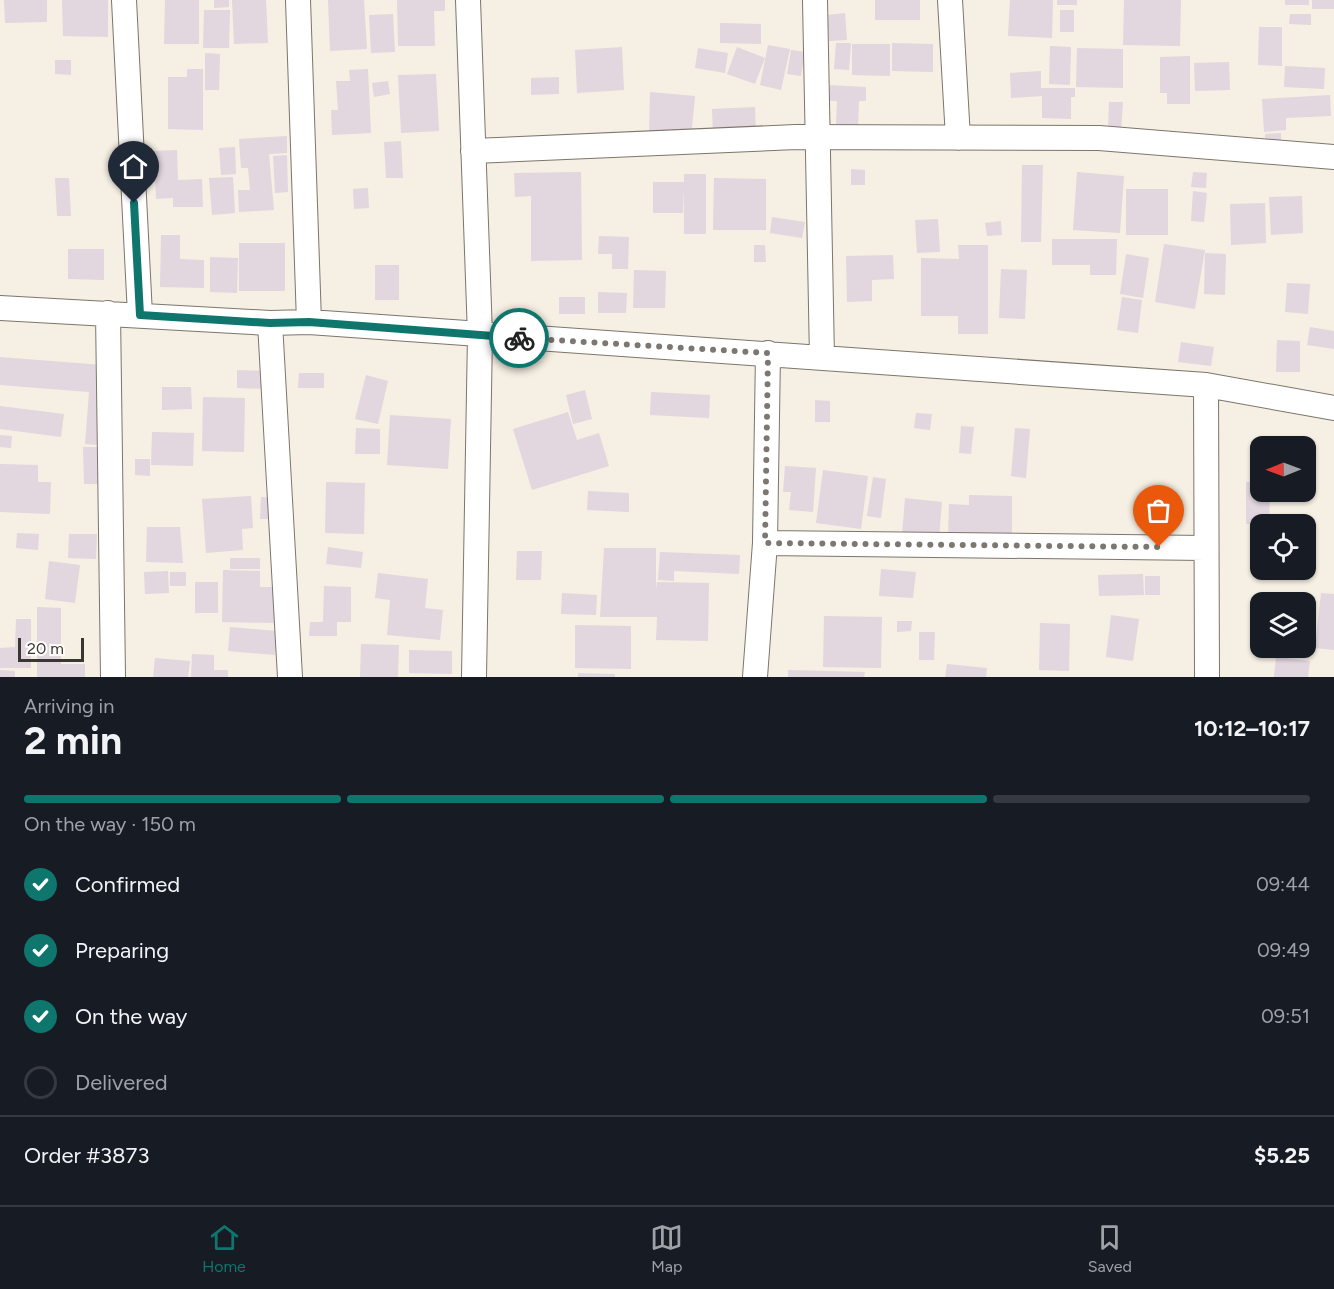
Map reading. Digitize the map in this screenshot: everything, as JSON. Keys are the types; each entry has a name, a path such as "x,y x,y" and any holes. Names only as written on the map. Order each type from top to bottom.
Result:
{"street":[{"path":"124,0 140,315"},
{"path":"298,0 309,322"},
{"path":"468,0 480,335 474,677"},
{"path":"815,0 822,358"},
{"path":"950,0 958,138"},
{"path":"473,151 819,137 1099,138 1334,157"},
{"path":"0,308 270,323 309,322 1206,385 1334,408"},
{"path":"108,313 113,677"},
{"path":"270,323 290,677"},
{"path":"754,677 765,543 768,353"},
{"path":"1206,385 1207,677"},
{"path":"765,543 1205,548"}],"building":[{"path":"4,0 47,0 47,22 5,23"},
{"path":"62,0 108,0 108,37 63,36"},
{"path":"165,0 199,0 199,44 164,44"},
{"path":"214,0 229,0 229,7 214,8"},
{"path":"232,0 266,0 268,43 234,44"},
{"path":"328,0 364,0 367,49 330,51"},
{"path":"397,0 445,0 445,11 434,11 435,46 398,46"},
{"path":"875,0 920,0 920,20 875,20"},
{"path":"1010,0 1053,0 1052,38 1008,36"},
{"path":"1057,0 1077,0 1077,5 1057,5"},
{"path":"1124,0 1181,0 1180,46 1123,45"},
{"path":"1285,0 1309,0 1309,5 1285,5"},
{"path":"1312,0 1334,0 1334,9 1312,9"},
{"path":"204,10 230,10 229,48 203,48"},
{"path":"1060,10 1074,10 1074,32 1060,32"},
{"path":"845,13 847,40 829,41 827,15"},
{"path":"393,14 395,52 371,53 369,15"},
{"path":"1290,14 1311,14 1311,25 1289,24"},
{"path":"720,23 761,24 761,44 720,43"},
{"path":"1259,27 1282,27 1282,66 1258,65"},
{"path":"836,43 851,43 849,70 834,69"},
{"path":"892,43 933,44 933,72 892,71"},
{"path":"852,44 890,44 890,76 852,75"},
{"path":"768,45 790,49 781,90 760,85"},
{"path":"1050,46 1071,47 1070,85 1049,84"},
{"path":"622,47 624,90 577,93 575,50"},
{"path":"737,47 765,58 755,84 727,74"},
{"path":"698,48 728,53 725,73 695,68"},
{"path":"1077,48 1123,49 1123,88 1076,87"},
{"path":"791,50 805,52 801,76 787,74"},
{"path":"205,53 220,54 219,90 205,90"},
{"path":"1190,56 1190,104 1167,104 1167,93 1160,93 1160,57"},
{"path":"55,60 71,60 71,75 55,74"},
{"path":"1229,62 1230,90 1195,91 1194,63"},
{"path":"1285,66 1325,68 1324,89 1284,87"},
{"path":"187,69 203,69 203,130 168,129 168,77 187,77"},
{"path":"368,69 371,133 332,135 331,110 338,110 336,81 350,81 349,70"},
{"path":"1041,71 1041,88 1075,88 1075,97 1071,97 1071,119 1042,118 1042,96 1011,98 1010,73"},
{"path":"436,74 439,131 401,133 398,75"},
{"path":"559,77 559,94 531,95 531,78"},
{"path":"388,81 390,94 374,97 372,83"},
{"path":"830,85 866,87 866,101 859,101 858,126 836,125 837,101 829,101"},
{"path":"650,92 695,96 691,138 649,134"},
{"path":"1330,95 1331,116 1286,118 1286,130 1264,132 1262,99"},
{"path":"1109,102 1123,102 1121,131 1108,130"},
{"path":"755,107 756,134 713,136 712,109"},
{"path":"1281,133 1281,145 1266,146 1265,134"},
{"path":"287,136 287,153 269,154 274,210 239,212 238,190 250,190 248,168 241,168 239,139"},
{"path":"401,141 403,178 386,178 384,142"},
{"path":"235,147 236,174 221,175 219,148"},
{"path":"177,150 178,180 202,179 203,207 173,207 173,198 156,199 154,151"},
{"path":"287,155 288,192 275,193 273,156"},
{"path":"1022,165 1043,165 1041,242 1021,242"},
{"path":"851,169 865,170 865,185 851,185"},
{"path":"581,172 582,260 531,261 531,196 515,197 514,173"},
{"path":"1077,172 1124,176 1120,233 1073,230"},
{"path":"1193,172 1207,173 1206,188 1191,187"},
{"path":"684,174 706,174 706,234 684,234 684,187 683,213 653,213 653,182 684,182"},
{"path":"233,177 235,213 212,215 209,178"},
{"path":"55,178 69,178 71,216 57,216"},
{"path":"714,178 766,179 766,230 713,230"},
{"path":"368,188 369,208 354,209 353,189"},
{"path":"1126,189 1168,189 1168,235 1126,235"},
{"path":"1193,191 1207,193 1204,222 1191,221"},
{"path":"1302,196 1303,233 1271,235 1269,197"},
{"path":"1265,203 1266,243 1231,245 1230,204"},
{"path":"772,217 805,222 802,238 770,233"},
{"path":"938,219 940,252 917,253 915,220"},
{"path":"1001,221 1002,235 987,236 985,223"},
{"path":"161,235 180,235 180,259 204,260 204,288 160,287"},
{"path":"599,236 629,237 628,269 612,269 612,254 598,254"},
{"path":"1052,239 1117,239 1116,275 1090,275 1090,265 1052,265"},
{"path":"239,243 285,243 285,291 239,291"},
{"path":"1164,244 1205,250 1195,309 1155,302"},
{"path":"754,245 765,245 766,262 754,262"},
{"path":"958,245 988,245 988,334 958,334 958,316 921,316 921,258 959,259"},
{"path":"68,249 104,249 104,280 68,279"},
{"path":"1205,253 1226,254 1225,295 1204,294"},
{"path":"1126,254 1149,258 1143,298 1120,294"},
{"path":"893,255 894,279 872,280 872,301 847,302 846,256"},
{"path":"210,257 238,258 237,293 210,292"},
{"path":"375,265 399,265 399,300 375,300"},
{"path":"1001,269 1027,270 1025,319 999,318"},
{"path":"634,270 666,271 665,308 633,308"},
{"path":"1287,283 1310,284 1308,314 1285,312"},
{"path":"598,292 627,293 626,313 598,313"},
{"path":"559,297 585,297 585,314 559,314"},
{"path":"1122,297 1142,300 1138,333 1117,330"},
{"path":"1310,327 1334,331 1334,349 1307,345"},
{"path":"1277,340 1300,341 1300,372 1276,372"},
{"path":"1181,342 1214,347 1211,366 1178,362"},
{"path":"0,357 115,366 108,446 85,444 89,392 0,385"},
{"path":"237,370 266,371 266,389 237,388"},
{"path":"299,373 324,373 324,388 298,388"},
{"path":"366,375 388,381 378,424 355,419"},
{"path":"162,387 191,387 192,409 162,410"},
{"path":"585,390 592,419 573,424 566,395"},
{"path":"651,392 710,395 709,418 650,415"},
{"path":"203,397 245,398 244,452 202,451"},
{"path":"815,400 830,401 830,422 815,422"},
{"path":"0,406 64,414 61,437 0,429"},
{"path":"568,412 577,440 599,433 609,466 532,490 513,429"},
{"path":"916,413 932,414 930,430 914,428"},
{"path":"390,415 451,419 448,469 387,465"},
{"path":"961,426 974,427 971,454 959,453"},
{"path":"356,428 380,429 380,454 355,454"},
{"path":"1015,428 1030,429 1026,478 1011,476"},
{"path":"152,432 194,433 193,466 151,465"},
{"path":"0,435 12,436 11,448 0,447"},
{"path":"83,447 98,447 99,484 84,484"},
{"path":"135,459 150,459 150,476 135,475"},
{"path":"0,464 38,465 38,482 51,482 50,514 0,512"},
{"path":"785,466 816,468 813,512 789,510 791,492 783,492"},
{"path":"823,470 868,476 861,529 816,523"},
{"path":"873,477 886,479 881,518 867,516"},
{"path":"326,482 365,483 364,534 325,533"},
{"path":"1246,482 1250,482 1250,502 1270,502 1269,514 1250,514 1250,524 1246,524"},
{"path":"588,491 629,493 629,512 587,510"},
{"path":"969,495 1012,496 1012,538 948,538 949,504 969,505"},
{"path":"251,496 253,528 242,529 243,550 206,553 202,499"},
{"path":"261,497 280,498 279,519 260,519"},
{"path":"905,498 942,502 939,538 902,535"},
{"path":"147,527 180,527 183,563 146,562"},
{"path":"17,533 39,534 38,550 16,548"},
{"path":"69,534 97,534 96,559 68,558"},
{"path":"328,547 363,552 361,568 326,564"},
{"path":"604,548 656,548 656,589 657,582 709,583 708,641 656,640 657,617 600,617"},
{"path":"517,551 542,551 541,580 516,580"},
{"path":"660,552 740,555 739,574 674,571 674,581 658,580"},
{"path":"230,558 260,558 260,569 230,569"},
{"path":"49,561 80,565 75,603 45,599"},
{"path":"881,569 916,572 913,598 879,596"},
{"path":"223,570 260,571 260,587 277,587 276,623 222,622"},
{"path":"168,571 169,593 145,594 144,572"},
{"path":"170,572 186,572 186,586 170,586"},
{"path":"378,573 428,579 425,608 443,610 440,640 387,635 390,600 375,598"},
{"path":"1143,574 1144,595 1099,596 1098,575"},
{"path":"1145,576 1160,576 1160,595 1145,595"},
{"path":"195,582 218,582 218,613 195,613"},
{"path":"324,586 351,587 351,622 337,622 337,636 309,636 310,622 323,622"},
{"path":"562,593 597,595 596,615 561,614"},
{"path":"1321,593 1334,594 1334,650 1316,648"},
{"path":"37,607 61,608 61,664 85,664 85,677 37,677"},
{"path":"1111,615 1139,619 1133,661 1106,657"},
{"path":"824,616 882,617 881,668 823,667"},
{"path":"16,619 31,619 31,668 0,668 0,648 15,647"},
{"path":"897,621 912,621 911,631 897,632"},
{"path":"1040,623 1070,624 1069,671 1039,670"},
{"path":"575,625 631,626 631,669 575,668"},
{"path":"230,627 277,631 275,655 228,651"},
{"path":"919,632 935,632 934,660 919,660"},
{"path":"361,644 399,645 398,677 360,677"},
{"path":"409,650 452,651 452,674 409,673"},
{"path":"192,654 214,655 214,670 228,670 228,677 191,677"},
{"path":"155,658 190,661 188,677 153,677"},
{"path":"1276,658 1310,661 1308,677 1274,677"},
{"path":"947,664 987,668 986,677 945,677"},
{"path":"0,670 15,671 15,677 0,677"},
{"path":"788,670 865,672 864,677 788,677"},
{"path":"578,673 615,674 615,677 578,677"}],"way so far":[{"path":"519,338 768,353 765,543 1159,547"}],"route":[{"path":"134,203 140,315 270,323 309,322 519,338"}]}
